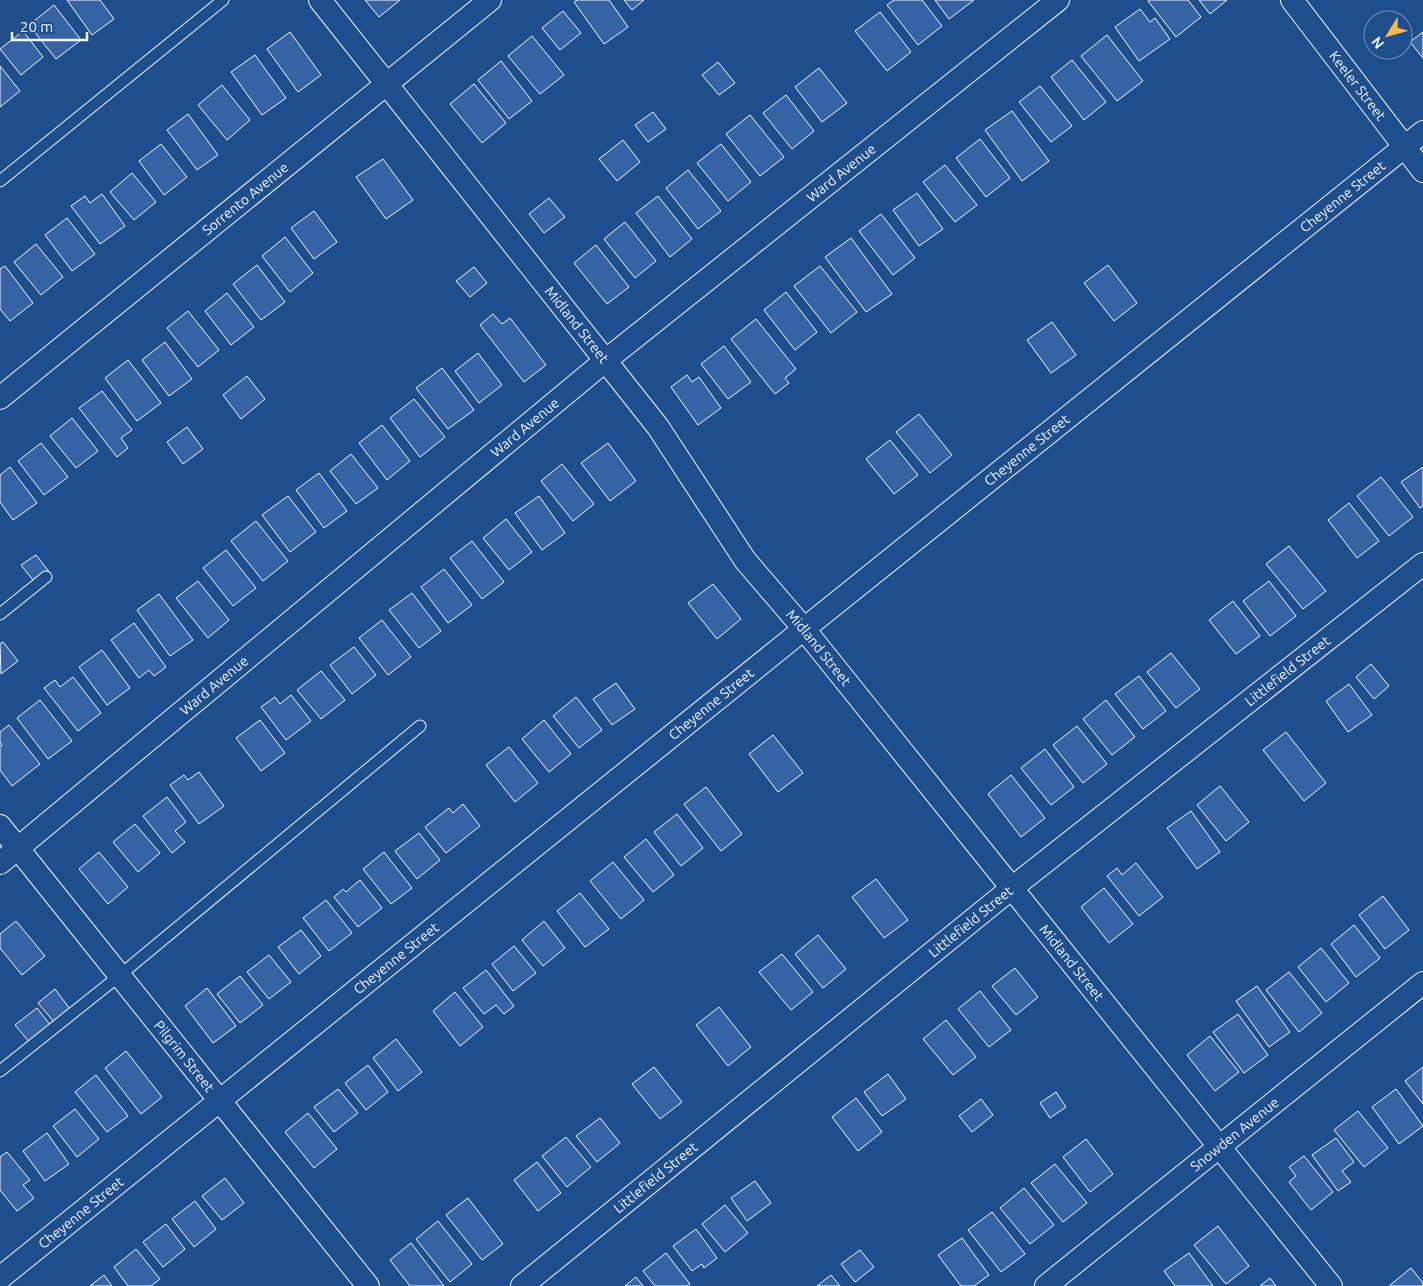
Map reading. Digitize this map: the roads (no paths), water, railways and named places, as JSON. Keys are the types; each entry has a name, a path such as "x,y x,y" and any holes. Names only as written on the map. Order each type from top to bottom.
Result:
{"street":[{"name":"Midland Street","path":"320,0 658,427 744,560 804,629 1331,1286"},
{"name":"Sorrento Avenue","path":"0,398 490,0"},
{"name":"Ward Avenue","path":"0,862 605,361 1058,0"},
{"name":"Keeler Street","path":"1292,0 1423,171"},
{"name":"Cheyenne Street","path":"0,1278 1423,132"},
{"name":"Littlefield Street","path":"522,1286 1012,888 1423,564"},
{"name":"Pilgrim Street","path":"0,826 368,1286"},
{"name":"Snowden Avenue","path":"1046,1286 1423,983"}],"lane":[{"path":"0,181 223,0"},
{"path":"0,614 46,577"},
{"path":"0,1071 119,976 420,726"}]}
